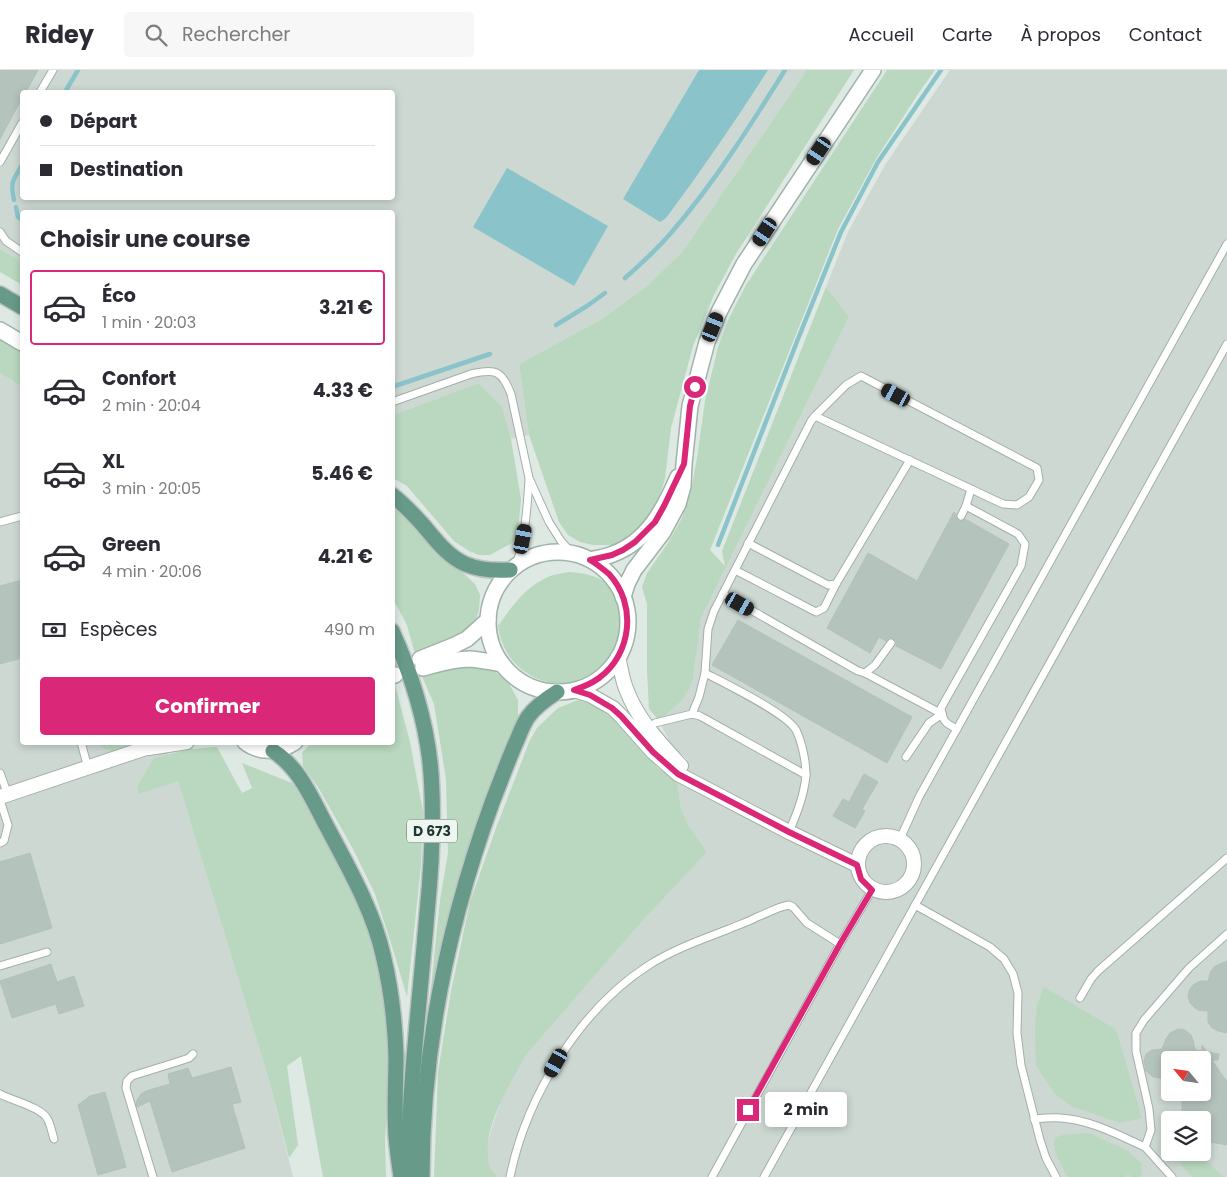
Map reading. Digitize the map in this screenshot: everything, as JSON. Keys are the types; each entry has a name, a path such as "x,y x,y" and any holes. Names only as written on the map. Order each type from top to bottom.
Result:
{"main road":[{"path":"623,597 634,570 663,532 678,504 683,486 690,406 707,342 719,312 744,264 873,70"},
{"path":"0,283 20,294"},
{"path":"0,294 20,306"},
{"path":"0,330 20,342"},
{"path":"590,560 612,555 623,550 645,533 655,522 684,464"},
{"path":"395,498 411,512 442,547 464,564 496,571 513,568"},
{"path":"557,552 572,553 590,560 610,576 623,597 627,612 627,628 624,643 618,657 610,669 599,678 574,690 544,691 520,681 510,674 502,664 495,654 491,643 488,632 488,620 494,593 501,581 513,568 528,558 557,552"},
{"path":"488,620 467,639 422,663 467,659 502,664"},
{"name":"D 673","path":"395,638 405,662 421,716 430,760 433,811 431,866 412,1082 409,1177"},
{"path":"422,1177 424,1113 430,1047 440,983 463,890 506,766 528,716 557,692"},
{"path":"248,745 261,750 273,751 284,749 290,745"},
{"path":"273,751 292,766 306,786 364,900 383,952 388,974 394,1024 396,1135 401,1177"}],"street":[{"path":"618,657 626,690 638,712 664,749 696,784"},
{"path":"574,690 590,695 612,708 678,774 857,865"},
{"path":"3,797 152,745"},
{"path":"885,835 900,839 911,849 915,864 911,878 901,889 886,893 872,890 861,879 857,865 860,850 871,839 885,835"}],"lane":[{"path":"41,90 53,70"},
{"path":"0,162 20,127"},
{"path":"0,232 6,241 20,251"},
{"path":"900,839 919,797 1227,244"},
{"path":"764,1177 1227,344"},
{"path":"395,401 484,370 496,372 506,381 511,394 529,478 548,522 572,553"},
{"path":"692,714 706,673 708,629 714,611 811,421 815,416 846,385 861,376 1037,468 1039,480 1029,497 1017,505 1003,504 815,416"},
{"path":"735,570 816,612 824,608 836,584 910,460"},
{"path":"513,568 521,551 526,526 529,478"},
{"path":"961,516 971,489"},
{"path":"957,729 942,719 941,708 1021,566 1026,544 1018,534 966,506"},
{"path":"0,522 20,517"},
{"path":"748,543 828,585 836,584"},
{"path":"722,594 858,671 942,714"},
{"path":"865,673 875,665 891,643"},
{"path":"706,673 788,720 796,731 806,761 806,775 800,806 789,832"},
{"path":"648,728 655,723 692,714 700,716 806,775"},
{"path":"906,757 929,723 942,714"},
{"path":"82,745 88,768"},
{"path":"0,772 8,825 4,841 0,842"},
{"path":"1080,998 1098,970 1227,858"},
{"path":"712,1177 840,944 872,890"},
{"path":"510,1177 512,1165 524,1130 540,1093 556,1063 578,1031 600,1006 623,984 648,966 676,950 779,907 789,905 807,923 840,944"},
{"path":"915,905 990,947 1004,959 1013,974 1018,993 1017,1034 1021,1065 1046,1158 1056,1177"},
{"path":"1145,1147 1150,1130 1149,1108 1136,1051 1136,1033 1144,1020 1189,968 1227,934"},
{"path":"0,966 47,952"},
{"path":"153,1177 126,1088 128,1081 132,1076 189,1058 193,1054"},
{"path":"0,1094 42,1113 48,1119 54,1139"},
{"path":"1034,1119 1060,1117 1100,1127 1145,1147 1172,1177"}],"shaded area":[{"path":"0,70 807,70 683,251 646,287 602,319 519,364 529,435 511,439 502,406 479,383 395,414 395,210 20,210 20,261 0,249"},
{"path":"950,70 1227,70 1227,1177 498,1177 488,1164 487,1146 501,1100 527,1054 637,927 707,852 688,825 681,808 677,781 688,760 672,746 659,721 693,679 701,618 849,317 826,287 848,232 885,165"},
{"path":"0,373 20,386 20,745 165,745 178,781 269,1080 293,1177 0,1177"}],"green space":[{"path":"807,70 854,70 736,254 714,295 693,346 671,428 665,479 660,495 649,515 634,533 613,545 593,545 580,542 568,535 559,522 529,435 519,364 602,319 646,287 683,251"},
{"path":"887,70 935,70 876,159 838,229 710,550 725,566 722,551 826,287 849,317 701,618 693,679 688,690 681,701 659,721 649,709 647,604 642,587 647,573 668,543 682,518 691,491 705,401 718,347 729,318 746,285"},
{"path":"0,249 20,261 20,284 0,272"},
{"path":"0,336 20,348 20,386 0,373"},
{"path":"479,383 502,406 511,439 521,499 518,532 512,543 490,555 479,555 469,551 454,541 407,486 395,479 395,414"},
{"path":"395,506 429,542 475,584 480,595 475,624 462,635 415,654 407,625 395,603"},
{"path":"569,572 593,576 602,580 610,587 616,600 620,622 617,640 609,656 598,669 583,678 566,683 548,682 530,675 517,666 504,648 498,626 514,604 534,585 550,576"},
{"path":"485,665 507,680 518,700 518,719 479,820 448,919 428,1016 440,900 448,853 446,779 434,704 421,674 449,668"},
{"path":"395,685 410,742 423,812 421,865 407,997 375,894 353,849 318,787 303,766 302,753 309,745 395,745"},
{"path":"578,700 595,705 619,723 658,768 677,781 681,808 688,825 707,852 637,927 527,1054 501,1102 488,1141 488,1162 498,1177 434,1177 438,1072 451,991 470,902 530,740 537,728 558,708"},
{"path":"100,745 133,745 117,751 108,750"},
{"path":"217,747 242,793 252,788 242,763 292,783 303,796 352,885 368,925 381,965 391,1040 385,1141 386,1177 323,1177 301,1056 287,1066 298,1145 289,1158 269,1080 178,781 139,794 137,787 154,758 190,749"},
{"path":"1044,987 1115,1029 1142,1118 1120,1123 1071,1106 1054,1093 1036,1065 1035,1027 1037,1005"},
{"path":"1089,1133 1127,1150 1141,1163 1142,1175 1140,1177 1131,1177 1128,1174 1125,1177 1068,1177 1057,1156 1054,1140 1064,1135"},
{"path":"1178,1161 1207,1161 1223,1177 1192,1177"}],"water":[{"path":"699,70 768,70 693,182 666,218 660,222 623,199"},
{"path":"507,168 608,226 574,286 473,227"}],"building":[{"path":"0,70 38,70 27,90 20,90 20,102 0,139"},
{"path":"954,512 958,520 962,521 965,519 1009,544 941,669 896,646 896,640 892,638 888,638 886,641 879,637 870,653 827,628 868,553 917,581"},
{"path":"20,581 20,659 0,664 0,586"},
{"path":"738,620 912,717 887,763 712,665"},
{"path":"864,774 878,782 862,809 865,811 855,828 833,816 843,799 849,802"},
{"path":"30,853 52,928 0,944 0,862"},
{"path":"1227,961 1227,1033 1212,1028 1208,1022 1208,1011 1198,1010 1190,1003 1188,997 1193,985 1200,981 1208,981 1211,971 1215,966"},
{"path":"51,964 57,982 74,976 84,1006 59,1014 56,1004 12,1018 0,981"},
{"path":"1178,1029 1185,1030 1191,1035 1195,1050 1202,1051 1161,1051 1161,1078 1153,1077 1146,1071 1144,1061 1146,1054 1152,1050 1162,1049 1170,1033"},
{"path":"1211,1053 1219,1054 1218,1060 1212,1060 1227,1082 1227,1145 1211,1142 1211,1111 1182,1110 1182,1101 1211,1101"},
{"path":"231,1067 241,1102 232,1104 245,1148 172,1172 150,1101 137,1107 136,1102 141,1094 146,1091 170,1084 168,1074 188,1068 192,1078"},
{"path":"105,1092 126,1167 98,1175 78,1105 90,1096"}],"waterway":[{"path":"66,90 78,70"},
{"path":"625,278 666,239 687,214 745,133 785,70"},
{"path":"718,545 841,232 878,162 941,70"},
{"path":"14,200 13,181 20,168"},
{"path":"16,207 20,218"},
{"path":"556,325 605,293"},
{"path":"395,386 490,354"}],"tunnel":[{"path":"395,665 416,660"}],"route":[{"path":"695,387 690,406 684,464 655,522 635,542 623,550 612,555 590,560 610,576 623,597 627,612 627,628 624,643 610,669 599,678 574,690 590,695 612,708 653,752 678,774 857,865 861,879 872,890 748,1110"}]}
